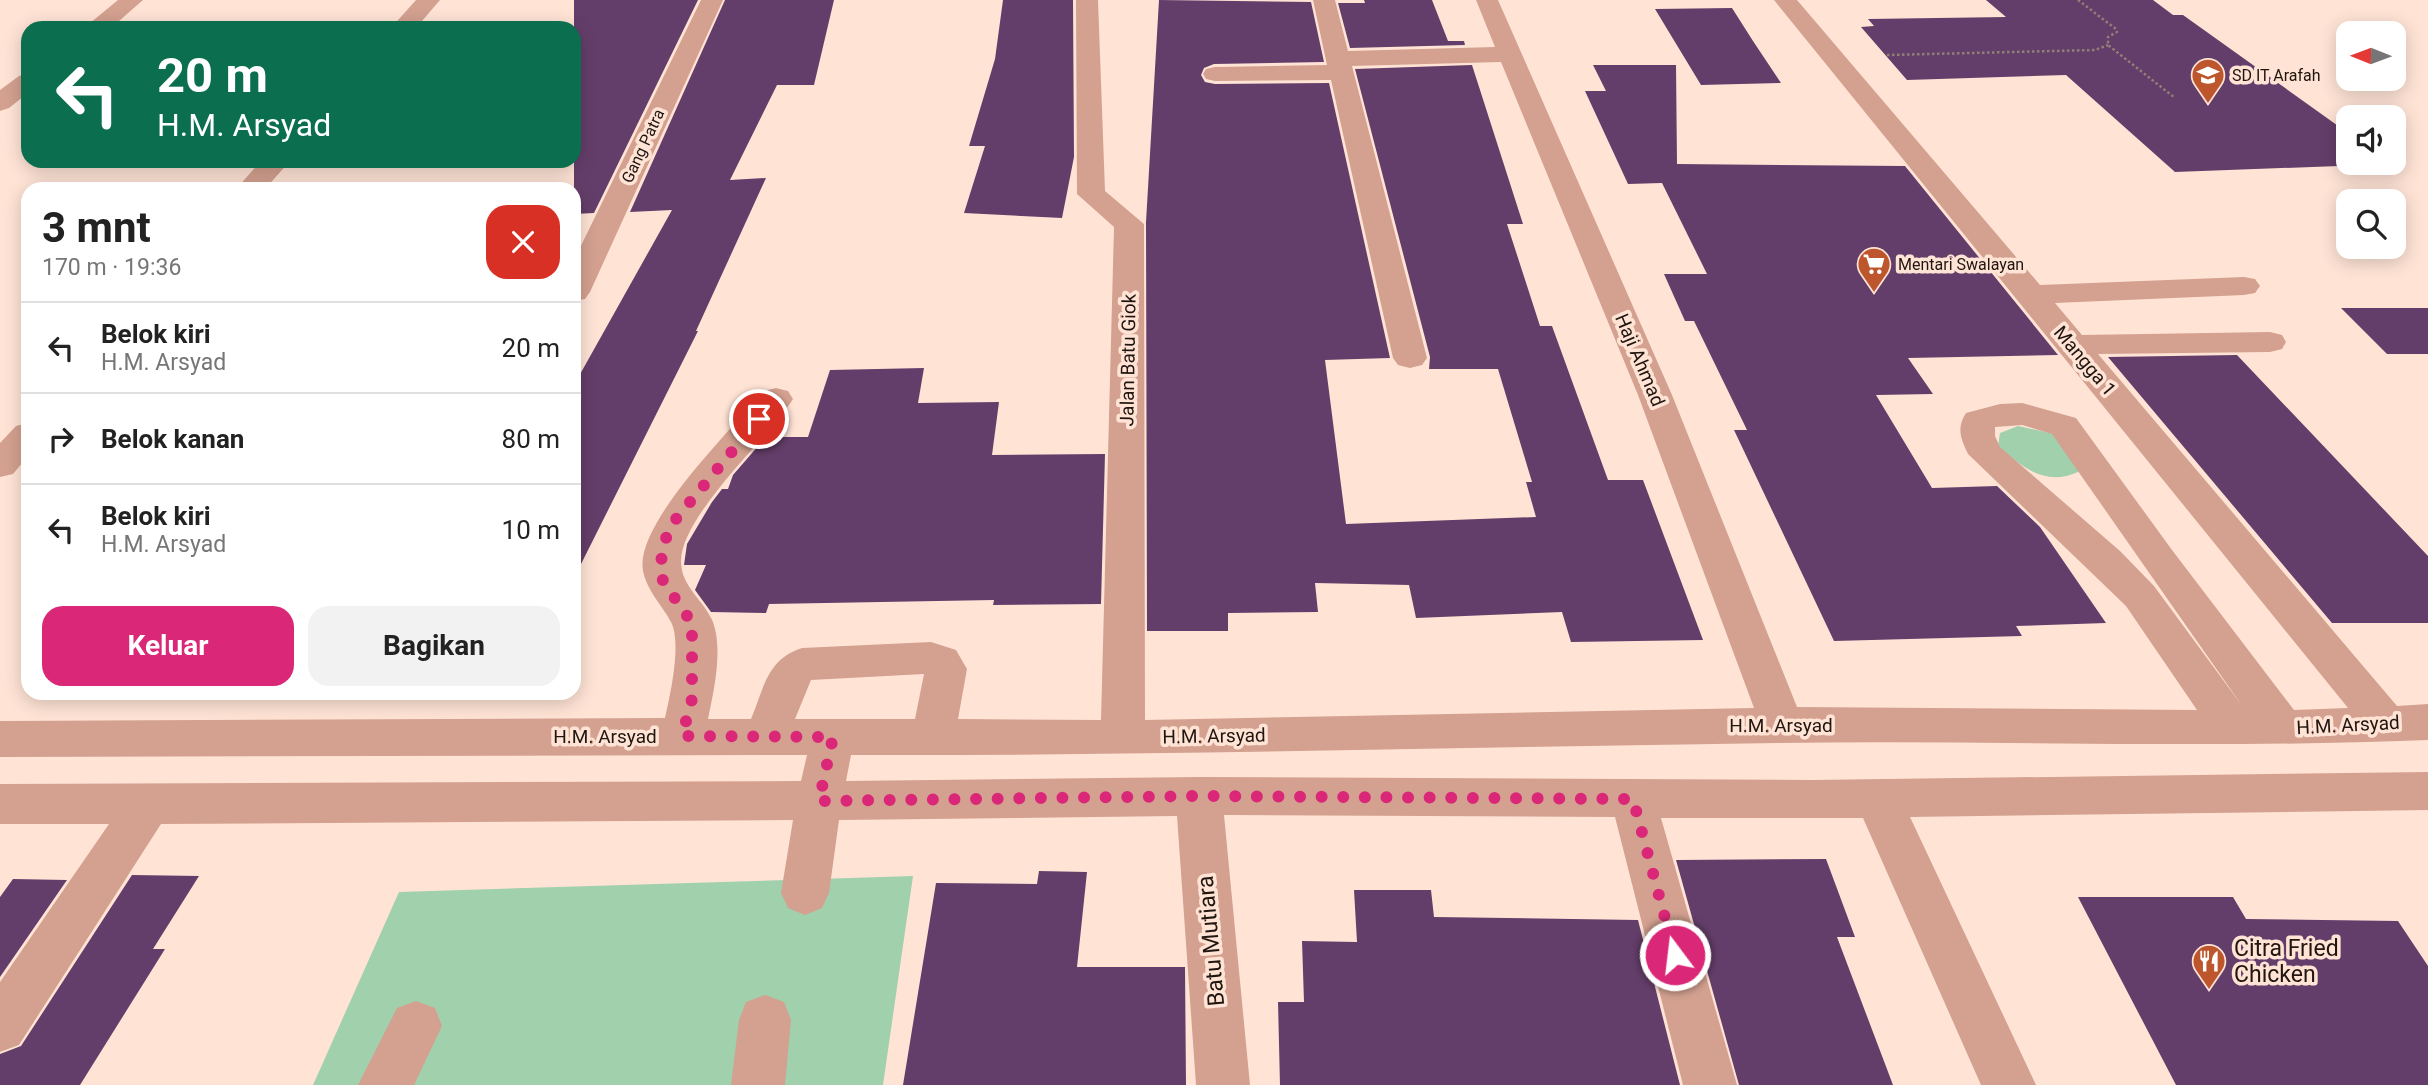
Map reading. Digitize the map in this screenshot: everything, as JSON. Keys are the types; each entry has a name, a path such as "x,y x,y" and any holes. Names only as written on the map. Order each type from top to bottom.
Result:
{"street":[{"path":"105,21 132,0"},
{"path":"409,21 429,0"},
{"name":"Gang Patra","path":"581,277 712,0"},
{"name":"Jalan Batu Giok","path":"1087,0 1091,194 1129,224 1123,738"},
{"path":"1324,0 1410,358"},
{"name":"Haji Ahmad","path":"1487,0 1655,395 1782,724"},
{"name":"Mangga 1","path":"1785,0 2384,721"},
{"path":"1215,74 1509,54"},
{"path":"0,73 21,73"},
{"path":"0,103 21,86"},
{"path":"256,182 270,168"},
{"path":"2031,295 2244,286"},
{"path":"2071,345 2270,342"},
{"path":"682,736 692,699 692,623 663,581 660,567 665,540 676,519 776,399"},
{"path":"2234,728 2140,596 2106,561 1986,454 1977,436 1978,421 1992,416 2027,414 2043,416 2064,426 2158,560 2283,728"},
{"path":"0,465 21,442"},
{"path":"766,737 792,671 802,664 931,658 941,661 946,669 933,737"},
{"name":"H.M. Arsyad","path":"0,739 682,736 1123,738 1782,724 2283,728 2384,721 2428,722"},
{"path":"805,893 819,801 833,737"},
{"path":"0,804 819,801 1199,796 1633,799 2428,791"},
{"name":"Batu Mutiara","path":"1199,796 1223,1085"},
{"path":"1877,797 2009,1085"},
{"path":"1633,799 1710,1085"},
{"path":"0,1027 149,803"},
{"path":"758,1085 765,1020"},
{"path":"385,1085 416,1026"}],"path":[{"path":"2078,0 2116,29 2117,32 2108,37 2108,45"},
{"path":"1831,55 2095,50 2108,45"},
{"path":"2108,45 2175,98"}],"green space":[{"path":"2018,426 2055,434 2081,465 2078,472 2066,476 2045,476 2016,461 1998,446 2000,433"},
{"path":"913,876 883,1085 313,1085 399,892"}],"building":[{"path":"574,0 698,0 594,213 581,214 581,182 574,182 574,168 581,168 581,21 574,21"},
{"path":"725,0 834,0 814,85 777,85 730,180 766,178 698,331 581,564 581,372 672,210 630,212"},
{"path":"1003,0 1073,0 1074,157 1062,218 964,213 985,146 969,146 995,59"},
{"path":"1159,0 1311,2 1324,62 1214,64 1204,68 1201,75 1205,82 1215,84 1329,83 1390,358 1325,360 1346,524 1536,517 1526,482 1532,482 1498,369 1429,369 1430,357 1355,69 1472,65 1523,224 1507,224 1540,326 1552,326 1608,480 1643,480 1703,640 1571,642 1562,612 1416,618 1409,585 1315,583 1318,612 1228,613 1228,631 1147,631 1146,222"},
{"path":"1364,0 1432,0 1448,41 1464,41 1465,45 1350,48 1338,3 1365,3"},
{"name":"SD IT Arafah","path":"1986,0 2153,0 2173,15 2183,15 2336,124 2336,166 2175,172 2066,75 1907,80 1861,27 1874,26 1868,19 2006,17"},
{"path":"1732,8 1781,83 1701,85 1655,9"},
{"path":"1593,65 1676,65 1677,164 1905,166 2058,355 1908,358 1933,394 1876,395 1932,488 1997,486 2040,527 2106,623 2016,626 2022,636 1834,641 1734,430 1747,430 1694,321 1685,321 1664,274 1707,274 1662,183 1628,184 1585,91 1606,91"},
{"path":"2341,308 2428,308 2428,354 2387,354"},
{"path":"2237,355 2428,556 2428,623 2332,623 2108,357"},
{"path":"924,368 918,403 999,402 992,455 1105,454 1101,604 993,605 994,600 769,604 766,613 711,612 695,590 706,565 684,565 687,544 712,502 722,489 728,489 733,475 766,437 808,437 830,370"},
{"path":"1826,859 1855,937 1837,937 1893,1085 1739,1085 1676,860"},
{"path":"1039,871 1087,872 1077,967 1185,967 1186,1085 903,1085 936,883 1037,884"},
{"path":"132,875 199,876 153,949 165,949 80,1085 0,1085 0,1054 21,1046"},
{"path":"13,879 67,880 0,977 0,897"},
{"path":"1354,890 1431,890 1434,917 1638,920 1680,1085 1280,1085 1278,1002 1304,1002 1302,941 1357,942"},
{"path":"2078,897 2233,897 2246,919 2398,921 2428,966 2428,1085 2176,1085"}],"place":[{"name":"SD IT Arafah","path":"2208,105"},
{"name":"Mentari Swalayan","path":"1874,294"},
{"name":"Citra Fried Chicken","path":"2209,991"}],"route":[{"path":"759,419 676,519 665,540 660,567 663,581 692,623 692,699 682,736 833,737 819,801 1199,796 1633,799 1675,955"}]}
